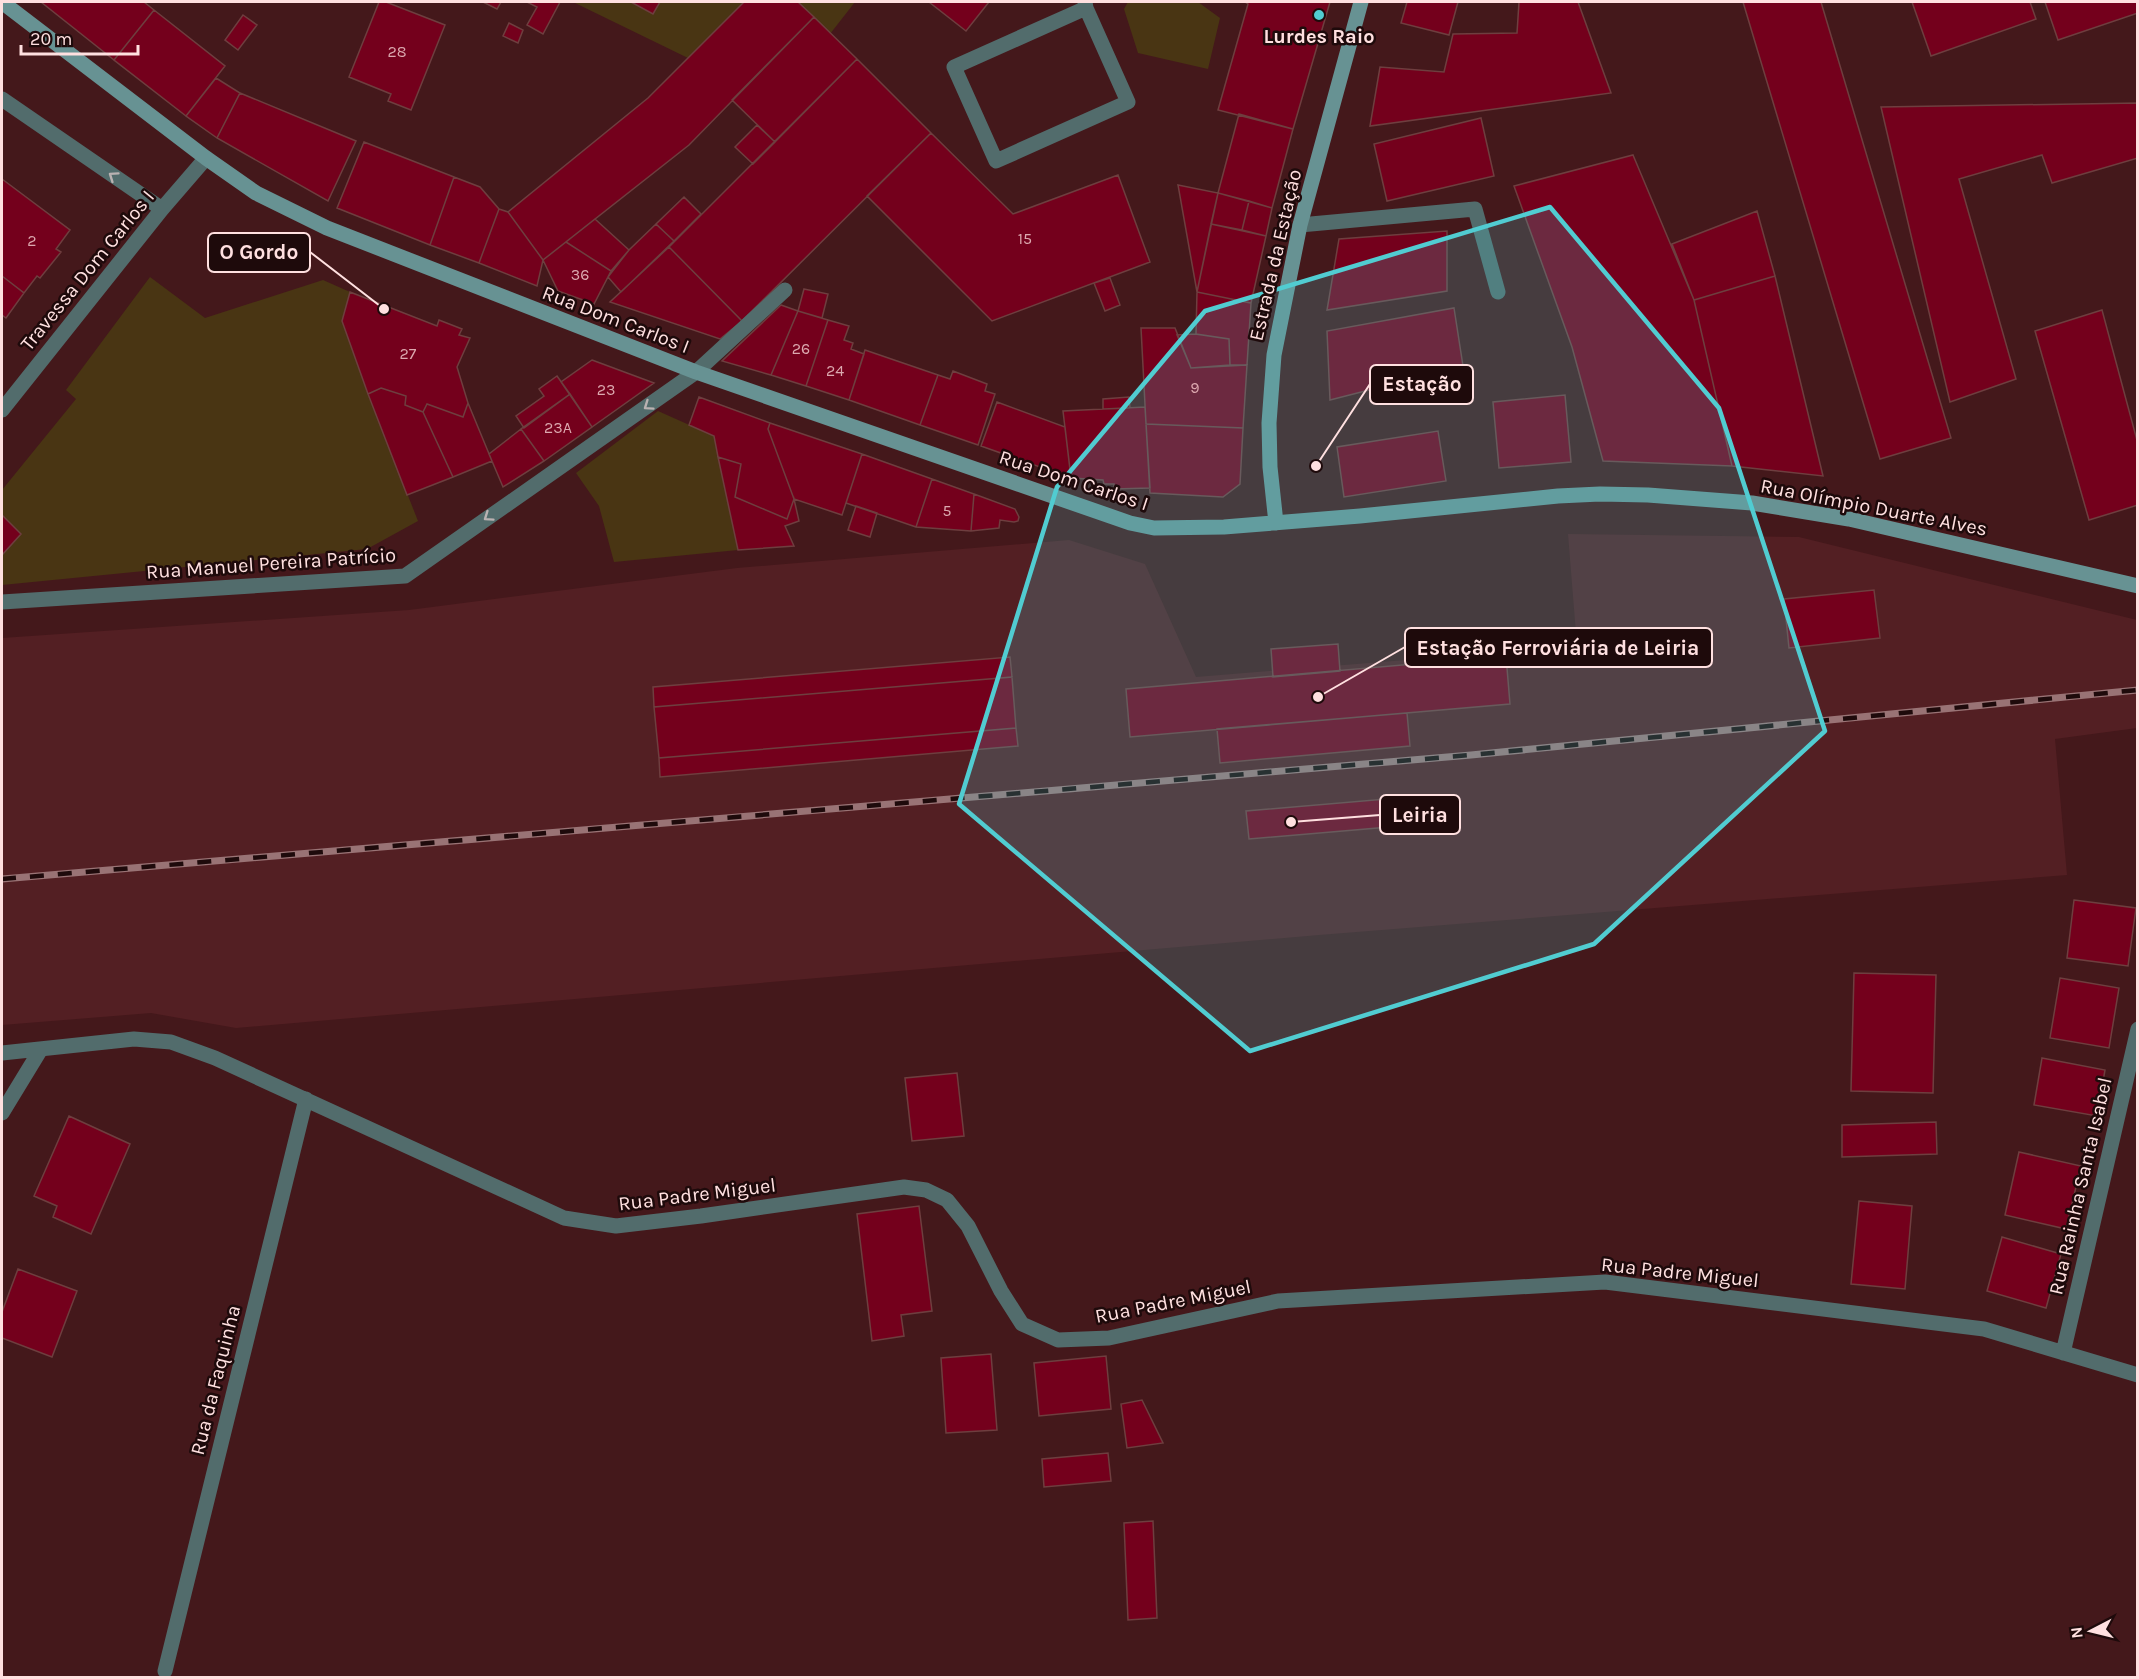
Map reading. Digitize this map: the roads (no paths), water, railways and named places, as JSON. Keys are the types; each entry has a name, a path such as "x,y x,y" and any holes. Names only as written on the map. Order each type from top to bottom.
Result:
{"main road":[{"name":"Rua Dom Carlos I","path":"2,2 206,158 256,193 327,228 696,372 1130,523 1154,528 1276,523"},
{"name":"Estrada da Estação","path":"1276,523 1269,423 1273,367 1300,225 1361,2"},
{"name":"Rua Olímpio Duarte Alves","path":"1276,523 1558,496 1600,494 1702,498 1752,503 1849,519 2138,586"}],"street":[{"path":"1086,5 1128,102 996,161 954,67 1086,5"},
{"path":"2,99 162,209"},
{"name":"Travessa Dom Carlos I","path":"2,410 162,209 206,158"},
{"path":"1300,225 1475,209 1498,292"},
{"name":"Rua Manuel Pereira Patrício","path":"2,602 405,576 696,372 784,290"},
{"name":"Rua Rainha Santa Isabel","path":"2063,1353 2138,1029"},
{"name":"Rua Padre Miguel","path":"2,1053 134,1039 171,1042 215,1058 564,1218 616,1226 904,1187 927,1190 947,1200 968,1226 1001,1291 1022,1324 1058,1340 1109,1338 1278,1301 1605,1282 1984,1329 2138,1376"},
{"path":"2,1113 40,1049"},
{"name":"Rua da Faquinha","path":"165,1671 306,1099"}],"railway":[{"path":"2,879 1471,755 2138,690"}],"place":[{"name":"Lurdes Raio","path":"1319,15"},
{"name":"O Gordo","path":"384,309"},
{"name":"Estação","path":"1316,466"},
{"name":"Estação Ferroviária de Leiria","path":"1318,697"},
{"name":"Leiria","path":"1291,822"}]}
